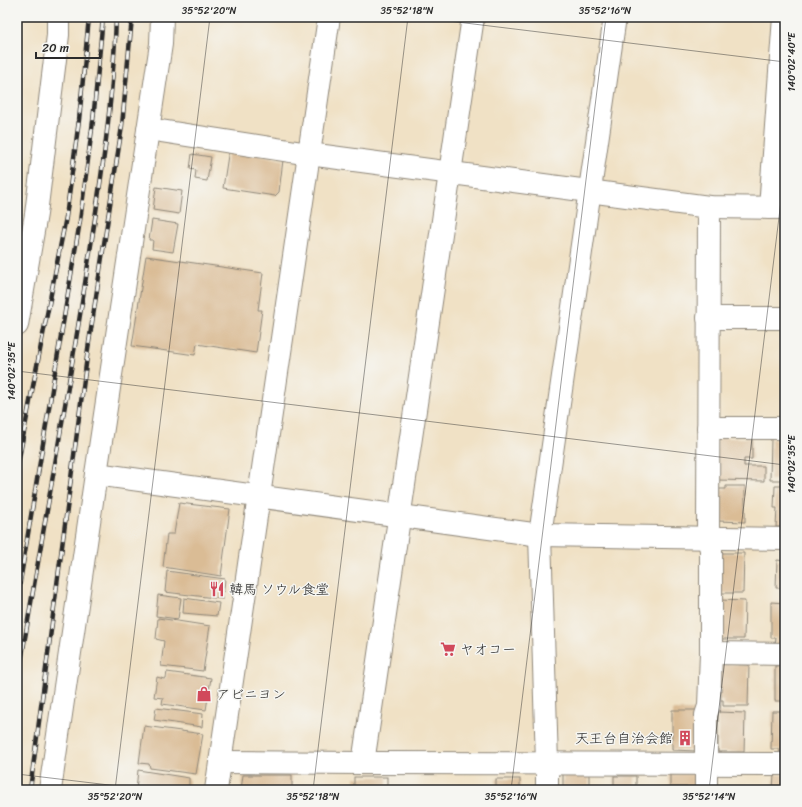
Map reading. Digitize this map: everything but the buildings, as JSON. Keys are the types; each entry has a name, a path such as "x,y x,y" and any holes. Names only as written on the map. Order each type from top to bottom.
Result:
{"street":[{"path":"17,325 36,214 58,36 58,17"},
{"path":"50,790 161,44 162,17"},
{"path":"216,790 329,17"},
{"path":"363,763 473,17"},
{"path":"547,790 540,535 615,17"},
{"path":"148,129 308,154 709,206 778,208 784,17"},
{"path":"706,790 706,715 709,706 711,653 711,550 708,537 709,206"},
{"path":"708,318 785,318"},
{"path":"708,428 785,428"},
{"path":"96,474 258,495 540,535 785,539"},
{"path":"711,653 785,654"},
{"path":"220,762 785,764"}],"railway":[{"path":"17,468 66,217 79,120 89,17"},
{"path":"17,600 80,221 93,121 103,17"},
{"path":"17,685 84,290 104,154 112,86 116,17"},
{"path":"30,790 88,349 122,126 132,17"}],"place":[{"name":"韓馬 ソウル食堂","path":"217,589"},
{"name":"ヤオコー","path":"448,649"},
{"name":"アビニヨン","path":"204,694"},
{"name":"天王台自治会館","path":"685,738"}]}
